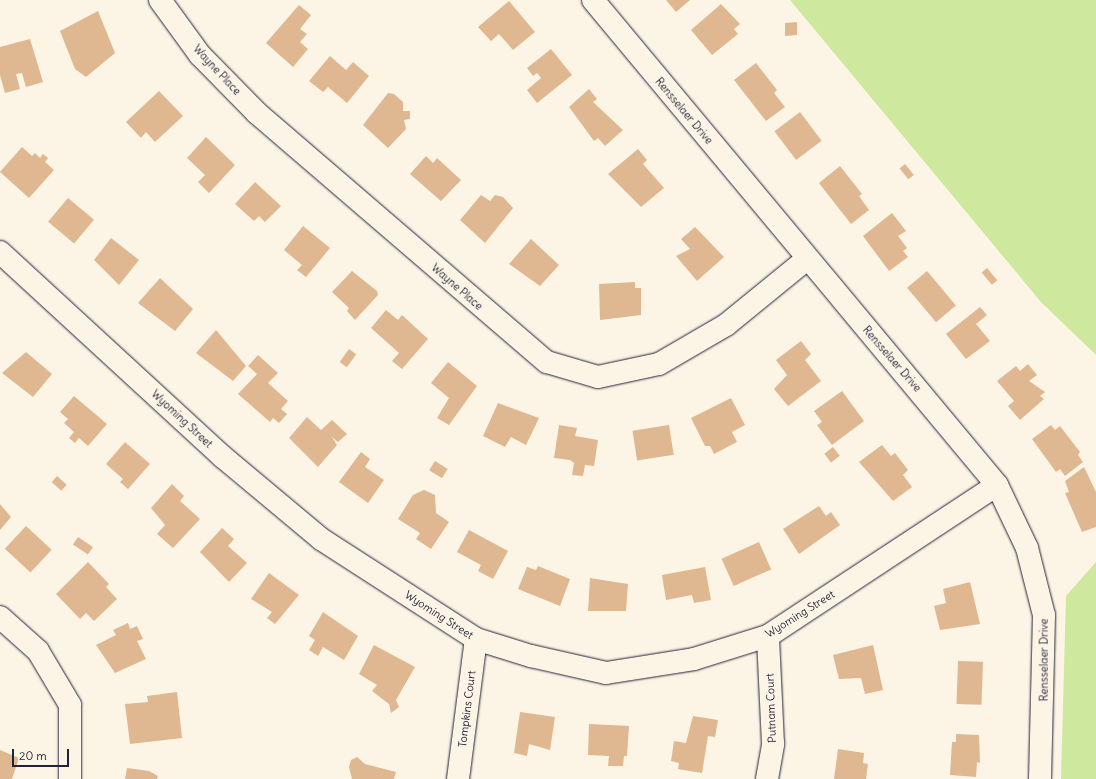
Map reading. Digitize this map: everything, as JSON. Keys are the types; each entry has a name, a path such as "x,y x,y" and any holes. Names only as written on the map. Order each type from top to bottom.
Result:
{"street":[{"name":"Wayne Place","path":"160,0 200,55 257,113 547,362 598,377 659,364 726,325 807,259"},
{"name":"Rensselaer Drive","path":"593,0 807,259 997,485 1028,548 1044,615 1040,779"},
{"name":"Wyoming Street","path":"0,252 223,457 321,540 476,639 606,673 694,659 768,636 997,485"},
{"path":"0,617 38,651 70,705 70,779"},
{"name":"Putnam Court","path":"767,779 773,744 768,636"},
{"name":"Tompkins Court","path":"458,779 476,639"}],"green space":[{"path":"790,0 1096,0 1096,355 1041,302"},
{"path":"1096,562 1096,779 1061,779 1066,596"}],"building":[{"path":"666,0 690,0 676,12"},
{"path":"509,1 535,32 513,50 499,34 491,41 478,27"},
{"path":"721,4 740,24 734,29 738,34 712,55 691,30"},
{"path":"299,5 311,15 300,29 307,34 300,42 308,49 293,67 266,43"},
{"path":"98,11 115,53 86,77 75,69 60,31"},
{"path":"797,22 797,35 785,36 785,23"},
{"path":"30,39 43,82 26,87 22,73 16,74 20,89 5,93 0,75 0,47"},
{"path":"551,49 572,75 537,103 527,90 541,78 537,73 533,76 527,68"},
{"path":"330,56 346,70 353,62 369,76 347,103 328,87 323,92 309,81"},
{"path":"756,63 777,90 774,93 785,107 766,121 734,80"},
{"path":"589,89 597,99 593,102 623,130 605,146 598,138 594,141 569,107"},
{"path":"159,91 183,116 155,142 146,132 141,138 126,122"},
{"path":"388,93 394,94 403,102 403,111 410,111 410,119 404,120 406,129 388,148 363,125"},
{"path":"800,112 822,141 796,160 774,131"},
{"path":"206,137 235,165 209,193 198,182 205,175 187,158"},
{"path":"22,147 32,156 35,153 40,158 43,154 48,158 45,162 54,170 29,198 0,172"},
{"path":"638,149 647,160 643,164 664,188 641,207 608,174"},
{"path":"426,156 433,163 437,158 461,180 441,201 410,174"},
{"path":"905,164 914,175 908,179 900,168"},
{"path":"840,166 862,194 859,196 869,210 851,224 819,183"},
{"path":"255,182 281,206 265,222 259,216 254,221 235,204"},
{"path":"481,195 490,201 495,195 503,197 513,208 485,243 460,220"},
{"path":"68,198 94,220 74,244 48,222"},
{"path":"892,213 906,231 898,236 907,248 903,251 908,257 889,271 863,236"},
{"path":"303,226 330,248 306,277 297,270 302,265 284,250"},
{"path":"695,227 724,257 697,281 676,256 690,249 681,239"},
{"path":"111,238 139,260 119,285 94,260"},
{"path":"531,239 559,265 540,286 509,264"},
{"path":"987,268 997,280 992,285 982,272"},
{"path":"352,271 377,291 378,295 355,320 347,311 349,308 332,292"},
{"path":"927,271 956,305 936,322 907,288"},
{"path":"160,278 193,309 175,331 138,303"},
{"path":"635,282 635,288 641,288 641,315 600,320 599,284"},
{"path":"980,307 987,315 976,324 990,341 966,359 946,334"},
{"path":"386,310 398,320 402,315 428,339 402,369 392,361 399,353 371,328"},
{"path":"216,330 246,366 233,381 196,353"},
{"path":"801,341 811,354 805,360 821,381 788,406 774,389 787,375 776,360"},
{"path":"349,349 356,354 347,367 340,362"},
{"path":"26,352 52,374 33,397 2,373"},
{"path":"258,355 278,373 268,383 288,401 281,409 287,414 279,423 273,418 270,422 238,394 257,374 248,366"},
{"path":"448,362 477,386 449,425 437,418 449,398 431,383"},
{"path":"1028,364 1037,375 1029,381 1045,392 1040,396 1044,399 1020,420 1008,406 1014,401 997,381 1016,366 1020,371"},
{"path":"842,391 864,421 832,445 817,425 822,422 814,411"},
{"path":"74,396 107,424 88,446 79,438 75,443 69,438 74,432 64,423 68,419 60,412"},
{"path":"731,398 745,425 732,432 737,442 714,454 710,446 705,446 691,418"},
{"path":"498,403 539,418 526,445 511,437 505,447 483,436"},
{"path":"307,417 321,430 332,420 347,434 338,442 332,437 337,445 318,467 289,438"},
{"path":"559,425 577,428 575,436 598,440 594,466 585,465 583,476 572,475 574,463 570,460 554,458"},
{"path":"669,425 674,455 637,460 632,431"},
{"path":"1051,425 1055,430 1060,426 1080,452 1078,455 1083,462 1065,476 1060,469 1056,472 1032,439"},
{"path":"125,442 150,464 128,489 120,482 123,479 106,464"},
{"path":"882,445 891,456 895,453 908,470 903,475 912,487 893,501 859,462"},
{"path":"833,447 840,456 831,462 824,454"},
{"path":"361,452 370,459 365,467 384,480 368,503 339,482"},
{"path":"435,461 448,469 442,478 429,470"},
{"path":"1084,467 1096,492 1096,527 1082,532 1065,493 1069,492 1065,481"},
{"path":"57,476 67,485 61,491 52,482"},
{"path":"172,484 184,496 180,501 200,519 173,548 157,534 165,525 151,508"},
{"path":"424,490 435,495 436,513 449,522 431,549 416,539 420,533 398,519 413,495"},
{"path":"0,504 11,517 0,530"},
{"path":"819,506 826,516 831,512 840,525 799,554 783,529"},
{"path":"26,526 52,550 30,573 5,549"},
{"path":"222,528 234,539 228,546 247,563 229,582 200,552"},
{"path":"469,530 508,551 493,579 478,571 481,565 457,552"},
{"path":"78,537 93,547 88,555 73,544"},
{"path":"759,542 771,569 734,586 722,559"},
{"path":"88,562 109,584 106,587 117,599 94,621 86,613 80,619 56,594"},
{"path":"538,566 570,579 560,606 518,589 527,567 536,570"},
{"path":"705,567 711,600 694,603 692,595 666,600 662,575"},
{"path":"269,573 299,595 275,624 267,618 272,612 251,599"},
{"path":"590,578 628,584 626,611 588,611"},
{"path":"970,582 980,624 940,630 934,606 946,603 943,589"},
{"path":"323,612 358,636 344,660 323,647 318,656 309,650 315,640 309,636"},
{"path":"128,623 130,629 137,626 143,639 137,641 146,659 115,673 96,645 116,635 113,630"},
{"path":"374,645 415,667 396,700 399,707 391,713 389,704 372,691 377,685 359,674"},
{"path":"873,645 883,690 865,694 861,678 839,679 833,655"},
{"path":"958,661 983,662 981,705 956,704"},
{"path":"177,692 182,738 130,744 125,704 148,702 147,696"},
{"path":"520,712 555,717 550,750 529,744 527,756 514,753"},
{"path":"693,716 718,720 715,737 708,736 702,773 678,769 679,763 671,761 674,741 686,743"},
{"path":"589,724 629,726 627,756 624,756 623,766 608,766 609,756 588,755"},
{"path":"956,734 979,735 980,763 977,762 976,777 950,775 952,742 956,742"},
{"path":"838,749 864,753 863,763 868,764 866,779 834,779"},
{"path":"0,750 19,758 12,779 0,779"},
{"path":"357,757 365,764 396,772 394,779 352,779 349,767 351,760"},
{"path":"127,768 149,771 158,776 157,779 125,779"}]}
